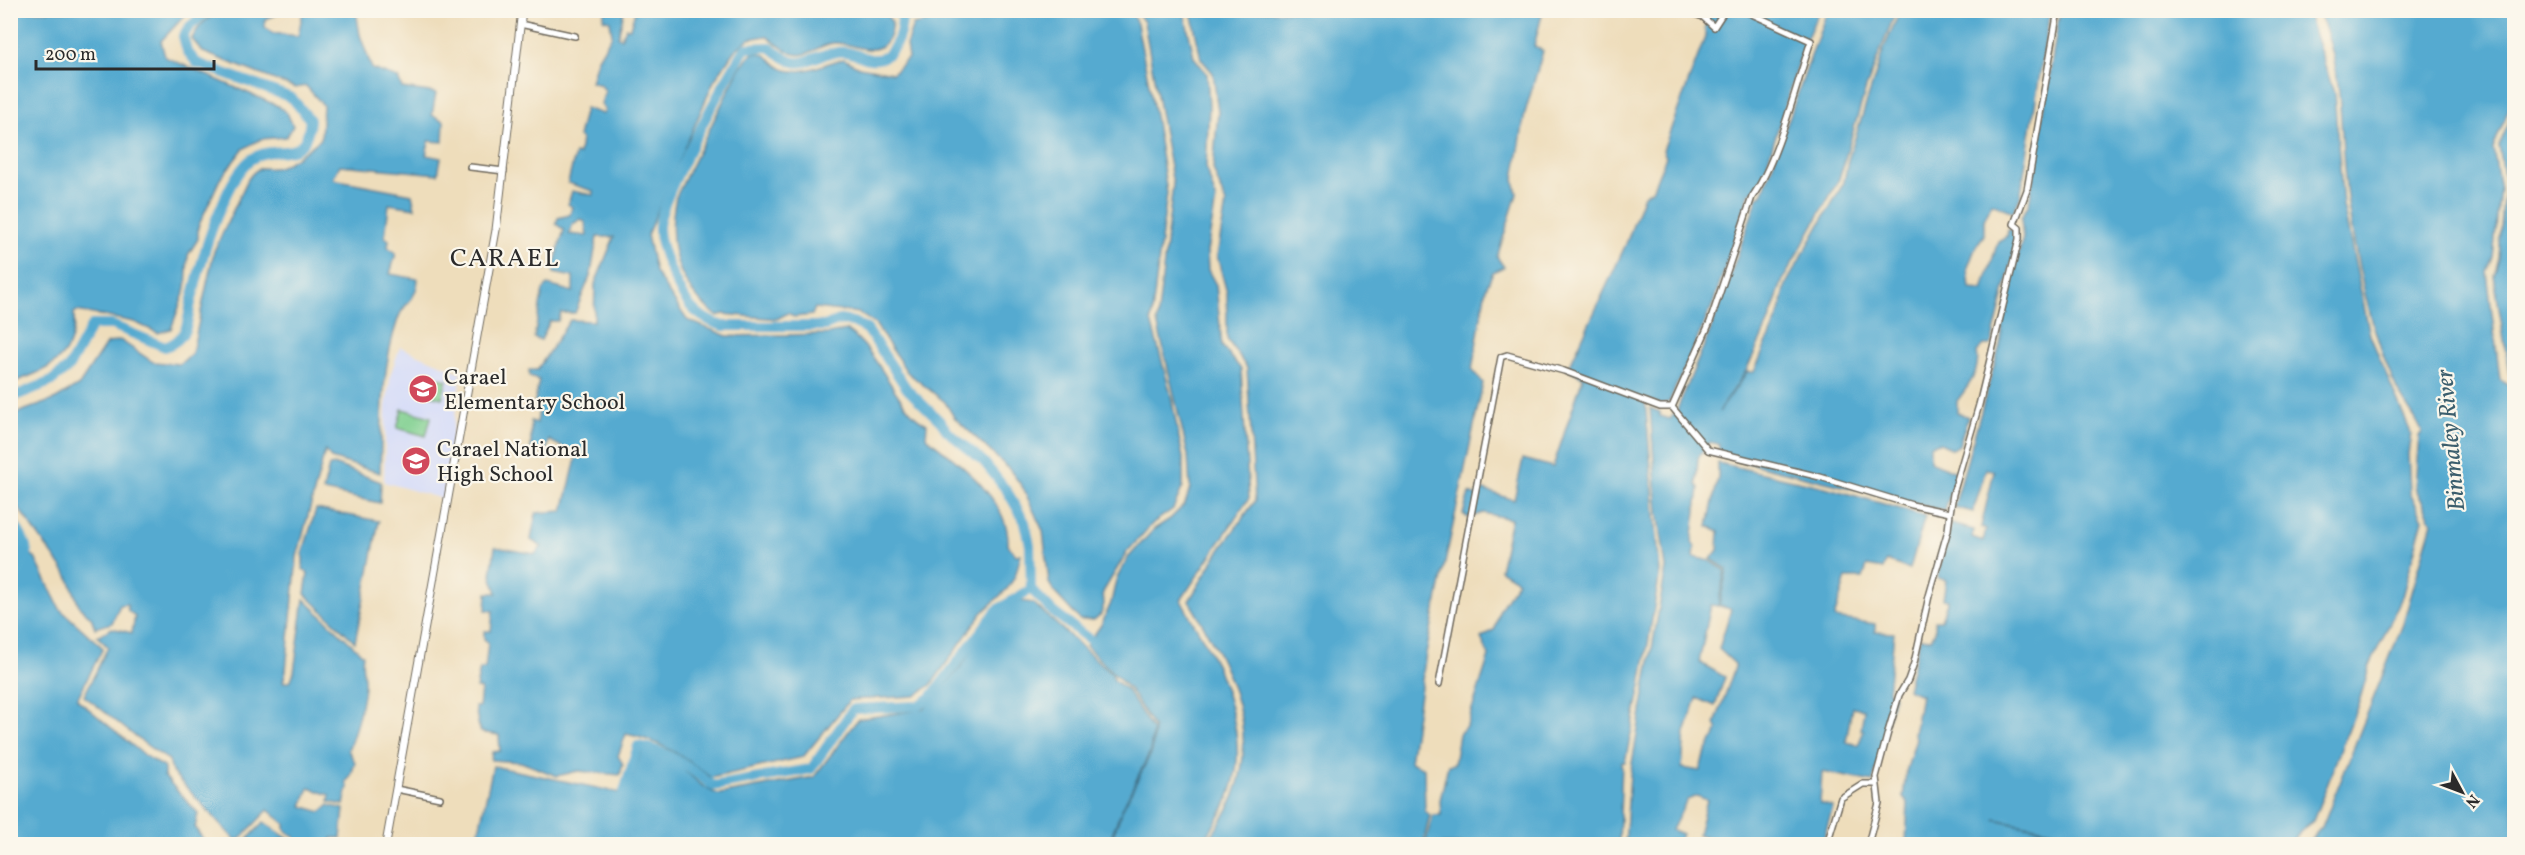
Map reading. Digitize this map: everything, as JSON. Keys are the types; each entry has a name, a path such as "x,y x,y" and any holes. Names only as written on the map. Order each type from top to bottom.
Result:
{"street":[{"path":"386,844 496,230 522,10"},
{"path":"1684,10 1703,17 1714,27 1725,10"},
{"path":"1674,409 1710,322 1752,197 1761,185 1771,159 1811,41 1743,10"},
{"path":"1868,844 1879,803 1876,784 1896,703 1914,663 1929,596 1948,530 1953,494 1979,405 2019,239 2019,227 2014,224 2027,190 2058,10"},
{"path":"520,24 575,36"},
{"path":"470,167 504,171"},
{"path":"1439,684 1501,357 1507,355 1564,371 1674,409 1706,449 1824,478 1912,505 1950,513"},
{"path":"1827,844 1836,808 1841,798 1863,784 1876,784"},
{"path":"396,789 440,798"}],"shaded area":[{"path":"400,347 461,373 443,499 384,482 386,406 391,373"}],"green space":[{"path":"435,377 447,380 442,398 430,395"},
{"path":"402,409 431,417 426,436 397,428"}],"water":[{"path":"605,10 624,11 618,37 621,38 626,28 630,28 635,11 882,10 892,22 888,39 875,49 834,43 799,55 787,51 766,36 749,39 734,51 714,81 647,235 655,272 687,320 727,336 829,334 846,330 858,339 869,351 906,406 916,417 927,424 926,437 966,470 992,498 1007,529 1008,545 1016,555 1021,554 1015,577 1007,589 982,613 931,685 915,696 850,700 803,757 711,778 672,751 626,734 618,756 623,764 620,775 578,771 557,776 521,762 491,760 492,752 500,751 499,735 480,732 475,707 479,707 481,689 476,688 480,669 485,669 488,642 484,639 484,631 491,631 493,611 486,610 487,593 497,593 491,575 495,547 535,554 542,547 531,540 536,513 563,511 577,455 549,440 546,453 531,451 531,421 537,423 539,407 534,405 539,380 529,376 529,370 537,370 570,320 594,321 595,284 614,237 597,237 591,274 575,313 561,313 558,321 550,321 541,340 534,338 543,290 548,285 573,292 573,277 554,273 553,269 564,230 556,224 558,218 570,215 572,207 568,204 572,191 593,195 593,191 568,183 575,154 579,155 581,138 578,137 585,108 603,114 605,110 601,104 605,91 601,85 591,82 597,60 612,35 610,21 603,19","holes":["581,219 585,222 587,236 569,234 573,224"]},
{"path":"10,11 189,11 161,41 165,57 278,106 287,113 293,126 286,137 261,139 243,149 220,179 198,227 198,239 188,255 186,288 171,329 158,333 134,322 77,311 74,313 71,342 58,360 37,373 11,383"},
{"path":"223,11 285,11 265,19 265,27 272,33 298,36 303,11 356,11 360,35 372,69 398,78 402,88 436,93 432,115 444,121 443,142 429,141 426,155 441,158 438,174 340,165 333,179 412,194 415,208 389,204 385,237 389,240 388,247 396,253 390,274 418,279 415,293 400,313 388,357 383,395 380,473 331,458 325,451 297,557 283,682 290,682 294,672 304,599 363,655 363,693 348,750 355,762 351,776 346,782 348,787 344,805 329,802 330,795 309,788 302,806 321,812 329,805 344,809 341,838 332,838 332,844 296,844 295,837 285,830 285,824 268,810 240,839 235,840 172,772 169,760 84,696 108,647 97,636 112,628 132,633 135,616 128,611 127,604 120,605 112,623 95,628 91,617 80,608 68,576 11,498 11,415 56,399 79,385 106,344 120,340 153,362 180,364 192,353 214,251 248,179 261,168 276,168 286,163 321,139 323,105 306,86 295,88 203,52 192,39 204,22"},
{"path":"945,11 1131,11 1137,24 1155,115 1167,193 1151,321 1170,391 1183,458 1183,486 1173,509 1153,523 1127,552 1103,592 1104,604 1101,614 1094,620 1080,620 1055,593 1049,583 1043,531 1022,486 1009,469 954,417 945,402 907,372 876,325 859,313 815,308 812,315 794,317 788,313 777,319 724,314 717,316 692,291 684,278 674,247 673,214 676,197 740,67 753,53 763,54 781,68 793,71 808,70 844,59 859,67 893,73 908,58 906,45 913,25 927,22"},
{"path":"1136,11 1184,11 1194,57 1207,74 1209,107 1206,167 1216,200 1207,251 1208,270 1216,285 1222,346 1241,369 1249,498 1181,600 1218,669 1227,694 1237,739 1234,782 1227,802 1216,823 1200,844 1110,844 1123,808 1152,751 1154,728 1130,690 1086,646 1101,625 1111,603 1116,580 1127,559 1154,529 1170,519 1185,504 1190,488 1188,455 1157,322 1173,184 1144,22"},
{"path":"1191,11 1543,11 1534,46 1543,51 1525,113 1514,179 1517,194 1497,257 1504,267 1493,272 1486,288 1472,370 1483,383 1426,653 1410,762 1424,768 1425,811 1430,815 1423,844 1205,844 1226,813 1239,782 1243,752 1242,722 1234,692 1222,662 1189,601 1217,554 1255,501 1247,368 1227,339 1227,293 1217,256 1226,204 1213,169 1218,112 1213,73 1201,59"},
{"path":"1706,11 1819,11 1805,42 1760,186 1749,194 1713,304 1669,402 1660,404 1645,399 1660,572 1641,686 1625,762 1622,762 1619,844 1425,844 1433,815 1441,815 1440,800 1448,765 1454,764 1459,734 1467,725 1489,656 1481,638 1495,629 1500,609 1518,581 1500,570 1511,519 1483,513 1468,518 1463,514 1469,493 1477,496 1478,488 1514,500 1523,459 1553,467 1583,377 1568,369 1626,244 1644,195 1652,190 1666,157 1663,150 1705,37"},
{"path":"1827,11 1896,11 1866,88 1839,179 1782,282 1768,324 1746,371 1719,412 1747,372 1754,372 1780,312 1786,284 1844,182 1848,160 1884,48 1900,11 2050,11 2020,198 2013,212 1992,203 1984,220 1984,235 1976,246 1968,267 1970,289 1983,290 1998,241 2007,236 2008,230 2016,229 2017,240 1991,345 1984,345 1977,352 1975,372 1957,401 1957,412 1968,417 1959,445 1953,449 1940,443 1930,445 1930,461 1956,472 1945,511 1719,456 1719,444 1709,442 1698,458 1696,484 1699,488 1692,542 1695,547 1694,557 1710,561 1725,570 1718,606 1711,605 1699,662 1725,677 1715,706 1697,698 1685,733 1682,768 1700,771 1703,758 1718,730 1715,724 1735,667 1735,664 1719,649 1731,609 1719,606 1727,569 1711,559 1718,550 1719,531 1708,526 1718,477 1718,463 1825,487 1925,516 1910,569 1886,561 1883,569 1867,566 1863,578 1846,578 1834,618 1875,624 1875,632 1894,633 1888,692 1894,695 1873,782 1822,772 1820,803 1833,807 1822,844 1707,844 1710,838 1698,834 1707,800 1697,796 1687,800 1672,830 1682,834 1678,844 1625,844 1630,775 1666,568 1658,512 1650,408 1660,412 1660,416 1670,419 1676,412 1713,324 1758,197 1762,195","holes":["1852,707 1864,709 1861,730 1864,731 1858,745 1846,742"]},
{"path":"2060,11 2307,11 2334,93 2343,205 2370,335 2411,433 2408,454 2410,492 2423,519 2402,597 2370,665 2359,702 2313,821 2300,831 2291,844 2122,844 1994,819 2111,844 1906,844 1908,802 1903,798 1906,772 1916,738 1914,734 1921,695 1907,689 1920,638 1931,639 1935,631 1935,620 1941,620 1948,600 1943,599 1946,580 1937,578 1951,524 1974,530 1972,537 1983,541 1986,530 1981,527 1994,471 1986,469 1973,512 1954,507 2000,345 2009,286 2023,238 2021,218 2029,204"},
{"name":"Binmaley River","path":"2318,11 2514,11 2514,96 2493,148 2500,189 2493,258 2487,272 2500,380 2514,388 2514,844 2306,844 2322,827 2403,624 2432,522 2415,487 2419,436 2422,432 2400,395 2388,368 2360,274 2345,180 2338,81 2334,57"},
{"path":"2514,110 2514,377 2509,373 2494,275 2499,258 2503,200 2506,189 2499,146"},
{"path":"336,465 381,482 380,503 323,491 329,466"},
{"path":"316,509 379,521 355,642 305,594 308,573 303,569 303,552"},
{"path":"13,535 35,558 60,609 103,648 77,699 145,756 164,767 164,776 198,813 195,828 205,842 215,844 11,844 10,538"},
{"path":"1021,601 1033,603 1112,674 1114,680 1127,690 1153,731 1150,752 1108,844 610,844 642,749 666,755 700,784 719,794 814,777 858,719 924,709 962,665 994,618 1002,610"},
{"path":"493,766 621,793 605,844 476,844"},
{"path":"264,822 290,840 291,844 243,844"}],"waterway":[{"path":"10,398 50,382 69,367 92,325 112,325 165,347 177,341 186,326 212,229 226,195 237,176 250,160 270,152 296,149 307,135 310,120 292,98 197,63 187,51 183,36 189,27 209,10"},
{"path":"893,10 902,15 911,16 929,10"},
{"path":"902,16 895,45 885,56 878,59 842,52 797,63 781,56 770,47 746,48 711,108 682,166 662,214 659,228 666,260 689,305 701,316 723,326 825,326 840,320 853,322 867,329 907,389 941,422 947,431 984,462 1007,491 1025,522 1030,545 1031,589 1053,612 1102,649"},
{"path":"10,518 27,550 26,561"},
{"path":"608,844 638,746 669,756 687,766 713,786 811,769 853,709 918,706 930,698 997,610 1031,589"}],"place":[{"name":"Carael Elementary School","path":"423,389"},
{"name":"Carael National High School","path":"416,461"}],"district":[{"name":"CARAEL","path":"505,257"}]}
